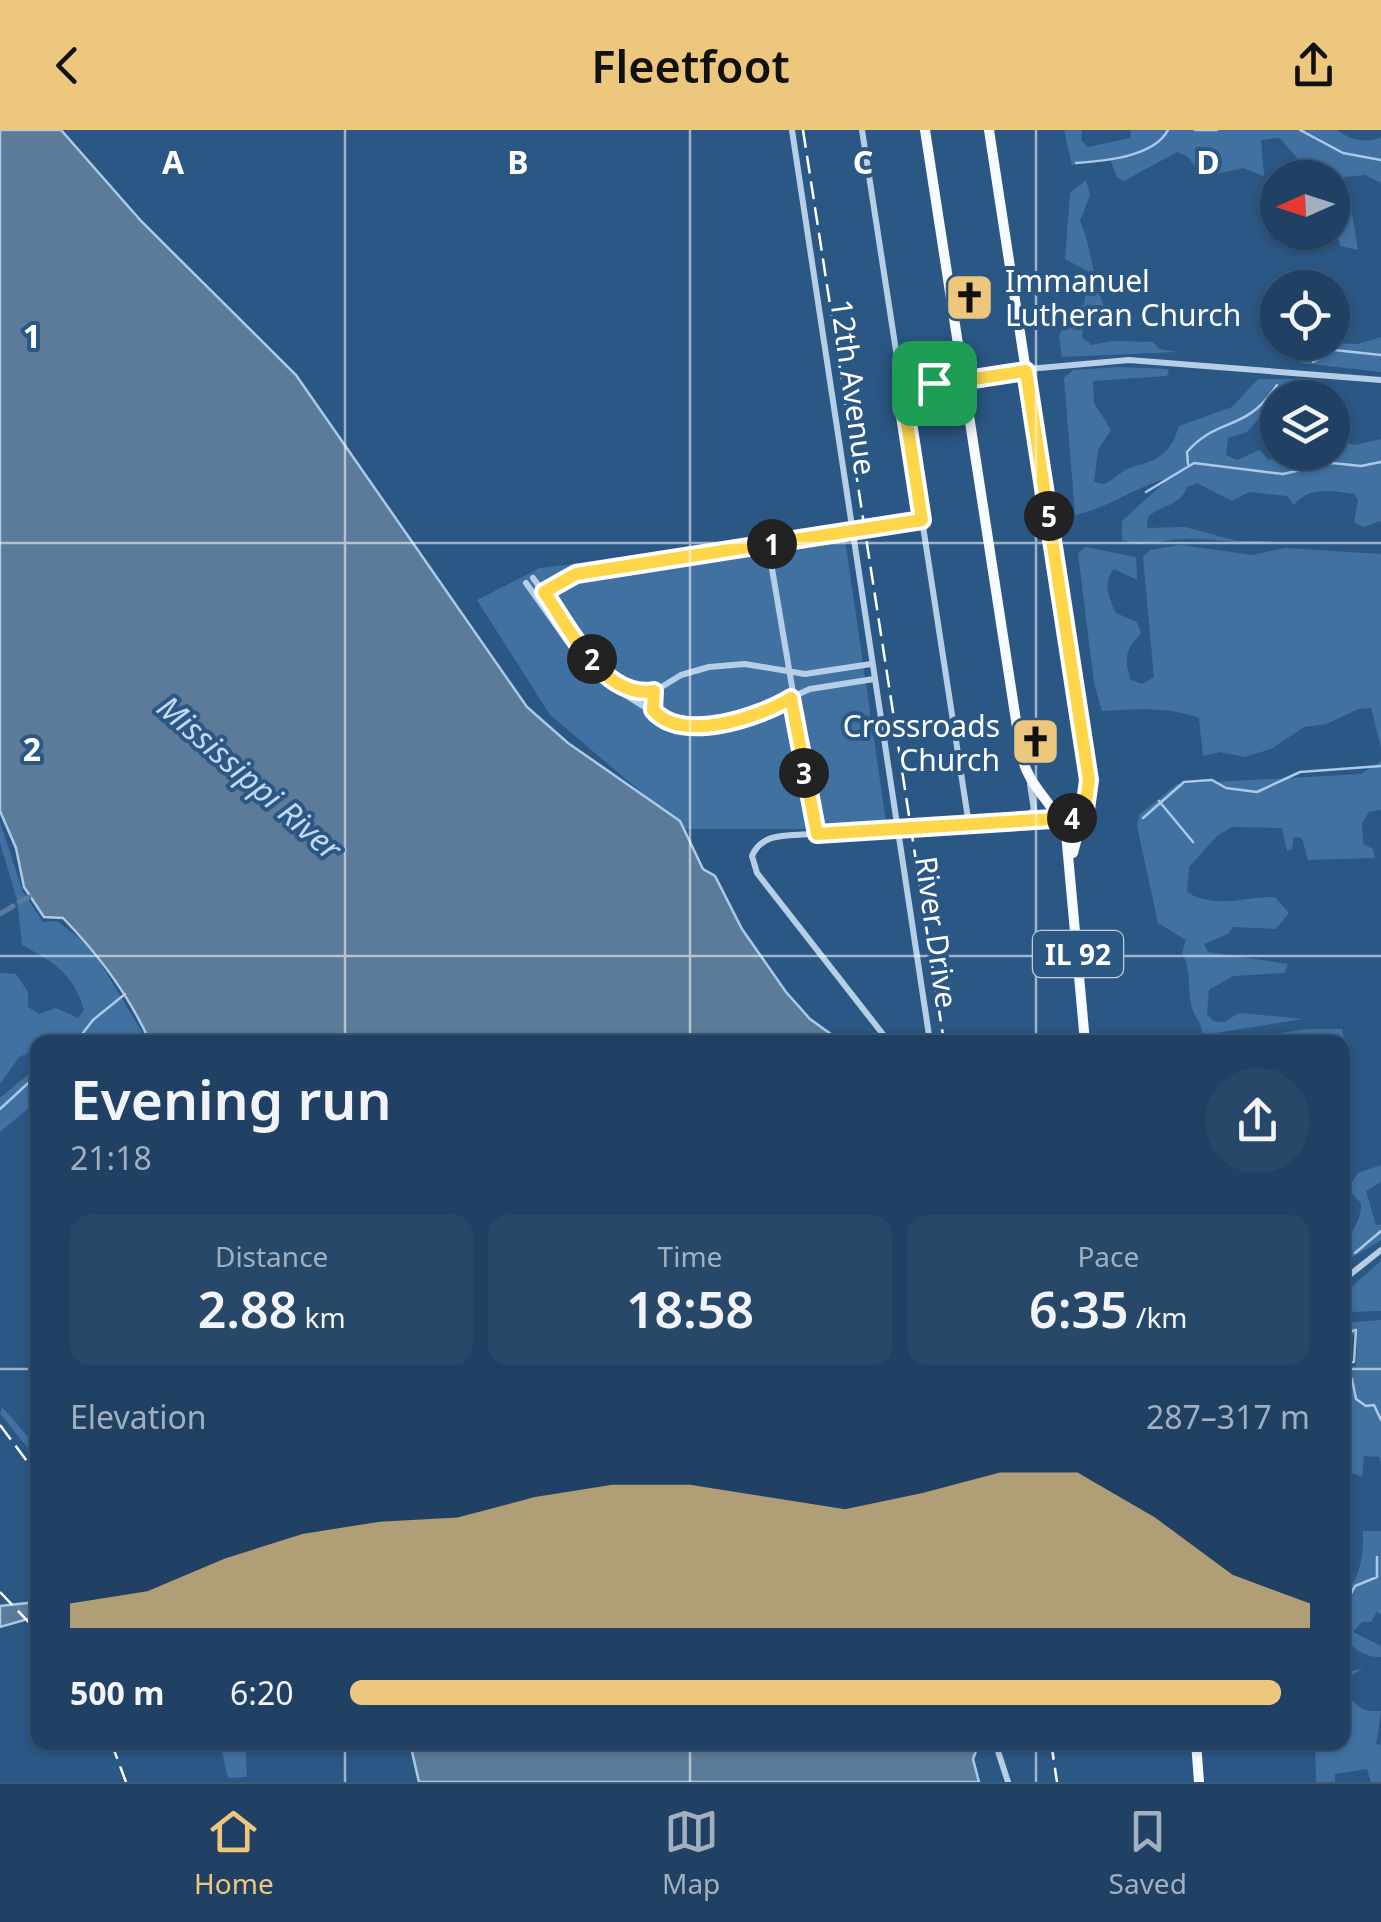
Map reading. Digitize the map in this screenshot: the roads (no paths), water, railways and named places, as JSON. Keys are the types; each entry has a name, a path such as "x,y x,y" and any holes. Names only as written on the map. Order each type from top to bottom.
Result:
{"main road":[{"name":"IL 92","path":"925,130 1020,753 1030,783 1060,819 1072,865 1084,1035"},
{"name":"IL 92","path":"989,130 1089,780 1072,865"},
{"path":"1197,1750 1200,1782"}],"street":[{"name":"12th Avenue","path":"792,130 898,829"},
{"path":"862,130 970,825"},
{"path":"902,390 1087,362 1167,360 1381,380"},
{"path":"536,597 576,574 922,520"},
{"path":"768,545 817,834"},
{"path":"871,664 805,674 745,664 710,667 681,675 654,691 631,689 602,670 544,592 530,580 536,597 590,673 680,724 723,724 758,714 810,689 874,679"},
{"path":"653,710 654,691"},
{"path":"1017,822 1034,810 1030,783"},
{"path":"883,1035 756,873 752,860 755,849 770,838 1084,817"},
{"name":"River Drive","path":"898,829 929,1035"},
{"path":"1350,1275 1381,1250"},
{"path":"997,1750 1008,1782"}],"water":[{"name":"Mississippi River","path":"0,130 61,130 142,222 296,375 527,707 568,743 680,821 703,869 715,876 742,929 786,992 810,1019 832,1035 146,1035 101,961 63,918 44,917 24,887 16,848 0,811"},
{"path":"30,1603 30,1618 0,1627 0,1606"},
{"path":"412,1750 976,1750 973,1759 979,1782 419,1782"}],"waterway":[{"path":"1076,163 1140,152 1168,130"},
{"path":"1195,130 1217,130"},
{"path":"1300,130 1343,153 1381,160"},
{"path":"1313,362 1334,350 1381,355"},
{"path":"1188,464 1187,452 1198,441 1260,406"},
{"path":"1146,492 1194,463 1283,474 1332,463 1361,466 1381,462"},
{"path":"1143,818 1184,782 1212,780 1226,788 1257,792 1300,772 1381,766"},
{"path":"1159,801 1193,842"},
{"path":"19,902 29,897"},
{"path":"0,914 13,906"},
{"path":"81,1035 125,994"},
{"path":"0,1109 30,1081"},
{"path":"1355,1253 1381,1231"},
{"path":"1350,1332 1356,1330 1354,1362 1350,1362"},
{"path":"1350,1377 1356,1399 1366,1406 1374,1405 1381,1420"},
{"path":"1350,1596 1355,1586 1377,1577 1377,1557"}],"railway":[{"path":"803,130 943,1035"},
{"path":"0,1425 30,1465"},
{"path":"0,1592 30,1624"},
{"path":"114,1750 126,1782"},
{"path":"1052,1750 1057,1782"}],"place":[{"name":"Immanuel Lutheran Church","path":"970,297"},
{"name":"Crossroads Church","path":"1035,742"}]}
